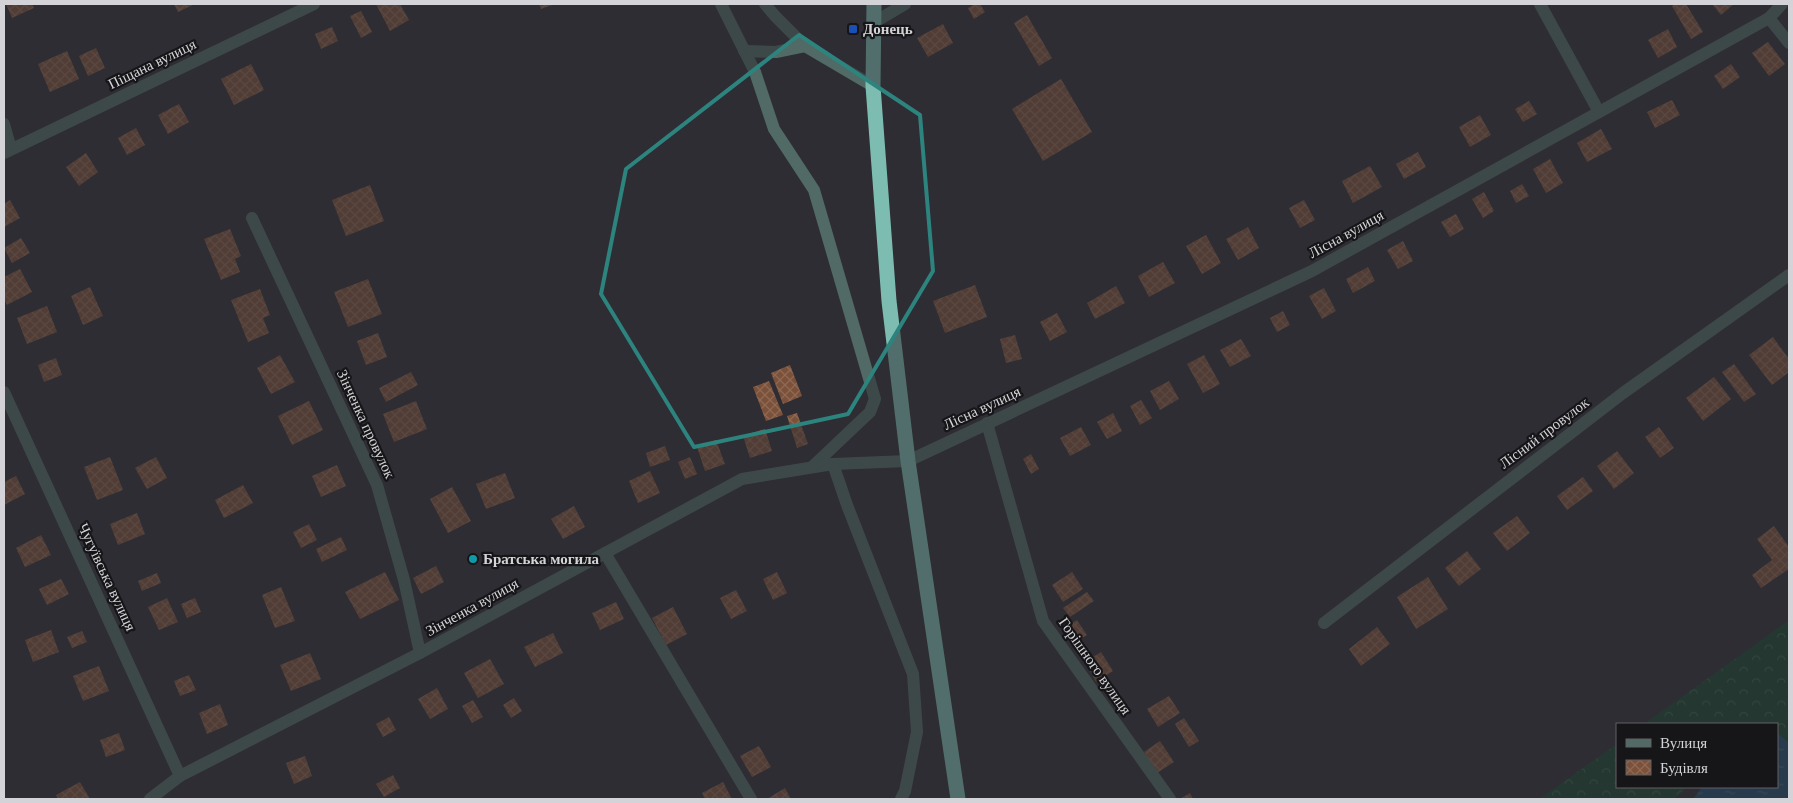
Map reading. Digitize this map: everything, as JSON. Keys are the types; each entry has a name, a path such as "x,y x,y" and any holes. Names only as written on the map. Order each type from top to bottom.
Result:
{"highway":[{"path":"874,4 872,86 889,301 908,460 958,799"}],"street":[{"name":"Піщана вулиця","path":"8,151 314,4"},
{"path":"721,4 755,72 774,129 814,190 875,399 870,412 812,467"},
{"path":"765,4 805,46 872,86"},
{"path":"873,23 905,4"},
{"path":"1540,4 1599,112"},
{"name":"Лісна вулиця","path":"908,460 1312,271 1769,18 1782,4"},
{"path":"1769,18 1789,43"},
{"path":"744,51 776,52 805,46"},
{"path":"4,124 8,151"},
{"name":"Зінченка провулок","path":"252,218 377,485 404,580 420,654"},
{"name":"Лісний провулок","path":"1324,623 1623,393 1789,275"},
{"name":"Чугуївська вулиця","path":"4,392 180,776"},
{"name":"Горішного вулиця","path":"986,423 1043,621 1170,799"},
{"name":"Зінченка вулиця","path":"150,799 180,776 420,654 742,479 833,464 908,460"},
{"path":"833,464 847,505 913,674 917,732 905,791 901,799"},
{"path":"605,553 751,799"}],"highlighted area":[{"path":"799,35 920,115 933,271 848,414 694,447 601,294 626,169"}],"green space":[{"path":"1789,620 1789,743 1778,734 1778,723 1645,723"},
{"path":"1616,745 1616,788 1686,788 1674,799 1539,799"}],"water":[{"path":"1778,734 1789,743 1789,799 1693,799 1701,788 1778,788"}],"building":[{"path":"6,4 32,4 34,8 12,18"},
{"path":"174,4 195,4 178,12"},
{"path":"376,4 400,4 409,20 390,31"},
{"path":"539,4 555,4 541,9"},
{"path":"975,4 980,4 985,12 974,19 968,8"},
{"path":"1686,4 1703,32 1691,39 1672,6"},
{"path":"1712,4 1734,4 1721,15"},
{"path":"361,11 372,32 361,38 350,16"},
{"path":"1027,15 1052,58 1039,66 1014,23"},
{"path":"943,24 953,43 928,57 917,38"},
{"path":"332,27 338,41 321,49 315,34"},
{"path":"1668,29 1677,47 1658,58 1648,40"},
{"path":"1768,42 1785,64 1769,76 1752,53"},
{"path":"96,48 105,68 88,76 79,56"},
{"path":"67,51 79,79 50,92 38,64"},
{"path":"251,64 264,90 234,105 221,79"},
{"path":"1731,64 1740,77 1723,89 1714,76"},
{"path":"1061,79 1092,132 1043,161 1012,109"},
{"path":"1672,100 1680,115 1655,128 1647,112"},
{"path":"1529,101 1537,114 1523,122 1515,109"},
{"path":"179,104 189,122 168,134 158,115"},
{"path":"1480,115 1491,135 1470,147 1459,127"},
{"path":"136,128 145,145 127,155 118,138"},
{"path":"1601,129 1612,149 1587,162 1577,143"},
{"path":"1418,152 1426,167 1404,179 1396,164"},
{"path":"86,153 98,172 79,186 66,167"},
{"path":"1550,159 1563,183 1546,193 1533,169"},
{"path":"1370,166 1382,187 1353,203 1342,181"},
{"path":"1522,184 1529,196 1516,203 1510,191"},
{"path":"370,185 384,221 346,236 332,200"},
{"path":"1484,192 1494,211 1483,218 1472,199"},
{"path":"10,200 20,218 4,227 4,204"},
{"path":"1304,200 1315,220 1300,228 1289,208"},
{"path":"1456,214 1464,229 1450,237 1441,222"},
{"path":"1248,227 1259,248 1238,260 1226,239"},
{"path":"230,229 241,256 235,259 240,272 221,280 204,239"},
{"path":"1206,235 1221,263 1202,274 1186,246"},
{"path":"21,238 30,253 12,263 4,248"},
{"path":"1403,241 1413,261 1398,269 1387,250"},
{"path":"1163,262 1175,283 1149,297 1138,276"},
{"path":"1368,267 1375,281 1353,293 1346,279"},
{"path":"20,269 32,292 7,305 4,299 4,277"},
{"path":"368,279 382,314 348,327 334,292"},
{"path":"975,285 987,317 945,333 933,301"},
{"path":"1116,286 1125,303 1095,319 1087,303"},
{"path":"90,287 103,316 83,325 71,296"},
{"path":"1324,288 1336,311 1322,319 1309,296"},
{"path":"260,289 270,315 263,318 269,333 248,342 231,300"},
{"path":"47,306 57,332 27,344 17,318"},
{"path":"1283,311 1290,325 1277,332 1270,318"},
{"path":"1057,313 1067,332 1050,341 1040,322"},
{"path":"378,333 387,357 366,365 357,341"},
{"path":"1015,335 1022,359 1006,363 1000,339"},
{"path":"1773,337 1789,359 1789,372 1772,385 1749,355"},
{"path":"1241,339 1251,356 1230,367 1220,350"},
{"path":"280,355 295,382 271,394 257,368"},
{"path":"1204,355 1220,384 1203,393 1187,364"},
{"path":"56,358 62,375 44,382 38,365"},
{"path":"1734,364 1756,394 1744,402 1722,372"},
{"path":"790,365 802,396 783,404 771,373"},
{"path":"411,372 418,385 386,402 379,388"},
{"path":"1714,377 1731,399 1703,421 1686,398"},
{"path":"769,381 783,415 766,421 753,387"},
{"path":"1169,381 1179,399 1160,410 1150,391"},
{"path":"1141,400 1152,418 1140,425 1130,406"},
{"path":"309,401 323,430 292,445 278,416"},
{"path":"416,401 427,429 394,442 383,414"},
{"path":"797,413 808,444 797,448 787,416"},
{"path":"1113,413 1122,431 1107,439 1097,422"},
{"path":"1081,427 1091,445 1070,456 1060,438"},
{"path":"1659,427 1674,448 1660,458 1645,437"},
{"path":"765,429 772,451 750,458 743,436"},
{"path":"716,440 725,464 705,471 697,447"},
{"path":"665,446 670,460 650,467 646,453"},
{"path":"1617,451 1634,473 1614,489 1597,466"},
{"path":"1031,454 1039,469 1031,474 1023,459"},
{"path":"110,457 123,490 97,500 84,467"},
{"path":"156,457 167,478 147,489 135,468"},
{"path":"690,457 697,474 685,479 678,462"},
{"path":"337,465 346,486 321,497 312,476"},
{"path":"650,471 660,493 638,503 629,481"},
{"path":"505,473 515,498 486,509 476,484"},
{"path":"16,476 25,494 4,505 4,482"},
{"path":"1583,477 1593,491 1567,510 1557,496"},
{"path":"243,485 253,503 224,518 215,500"},
{"path":"452,487 471,521 448,533 430,499"},
{"path":"574,506 585,527 563,539 551,519"},
{"path":"137,513 145,534 118,545 110,524"},
{"path":"1517,516 1530,533 1507,551 1493,533"},
{"path":"309,524 317,540 301,548 293,532"},
{"path":"1774,526 1789,547 1789,569 1761,588 1752,575 1772,560 1757,539"},
{"path":"41,535 51,555 25,567 16,548"},
{"path":"341,537 347,550 322,562 316,549"},
{"path":"1467,551 1481,569 1459,586 1445,568"},
{"path":"436,566 444,582 421,594 413,578"},
{"path":"385,572 399,600 360,619 345,592"},
{"path":"777,572 787,593 773,600 763,579"},
{"path":"1072,572 1083,589 1063,602 1052,585"},
{"path":"157,573 161,583 142,591 138,581"},
{"path":"1428,577 1448,609 1416,629 1397,597"},
{"path":"61,579 69,594 47,605 39,589"},
{"path":"281,587 295,621 275,628 262,595"},
{"path":"736,590 747,611 731,619 720,598"},
{"path":"1087,592 1094,601 1070,617 1063,608"},
{"path":"167,598 178,622 159,630 148,607"},
{"path":"195,598 201,612 187,618 181,604"},
{"path":"616,602 624,619 600,630 592,613"},
{"path":"673,607 687,634 666,645 652,618"},
{"path":"1077,620 1087,635 1072,644 1062,629"},
{"path":"1377,627 1390,644 1361,666 1349,649"},
{"path":"51,630 59,652 33,662 25,640"},
{"path":"82,631 87,642 72,648 67,637"},
{"path":"553,633 563,653 535,667 524,647"},
{"path":"1101,652 1113,671 1096,682 1085,662"},
{"path":"310,653 321,679 291,691 280,665"},
{"path":"490,659 504,684 478,698 464,673"},
{"path":"99,666 109,691 83,701 73,676"},
{"path":"189,675 196,690 180,696 174,681"},
{"path":"437,688 448,709 430,719 418,699"},
{"path":"1169,696 1180,713 1158,727 1147,709"},
{"path":"514,698 522,711 511,718 503,705"},
{"path":"473,700 483,717 472,723 462,706"},
{"path":"220,704 228,725 207,734 199,713"},
{"path":"389,717 396,730 383,737 376,724"},
{"path":"1184,718 1199,741 1189,747 1175,724"},
{"path":"119,733 125,750 106,757 100,740"},
{"path":"1160,741 1174,762 1157,773 1144,752"},
{"path":"759,746 771,767 752,777 740,756"},
{"path":"305,756 312,776 294,784 286,763"},
{"path":"393,775 400,788 384,797 376,784"},
{"path":"80,782 90,799 58,799 56,795"},
{"path":"723,782 732,799 705,799 702,793"},
{"path":"785,788 791,799 767,799"},
{"path":"1190,793 1193,799 1180,799"}],"place":[{"name":"Донець","path":"853,29"},
{"name":"Братська могила","path":"473,559"}]}
